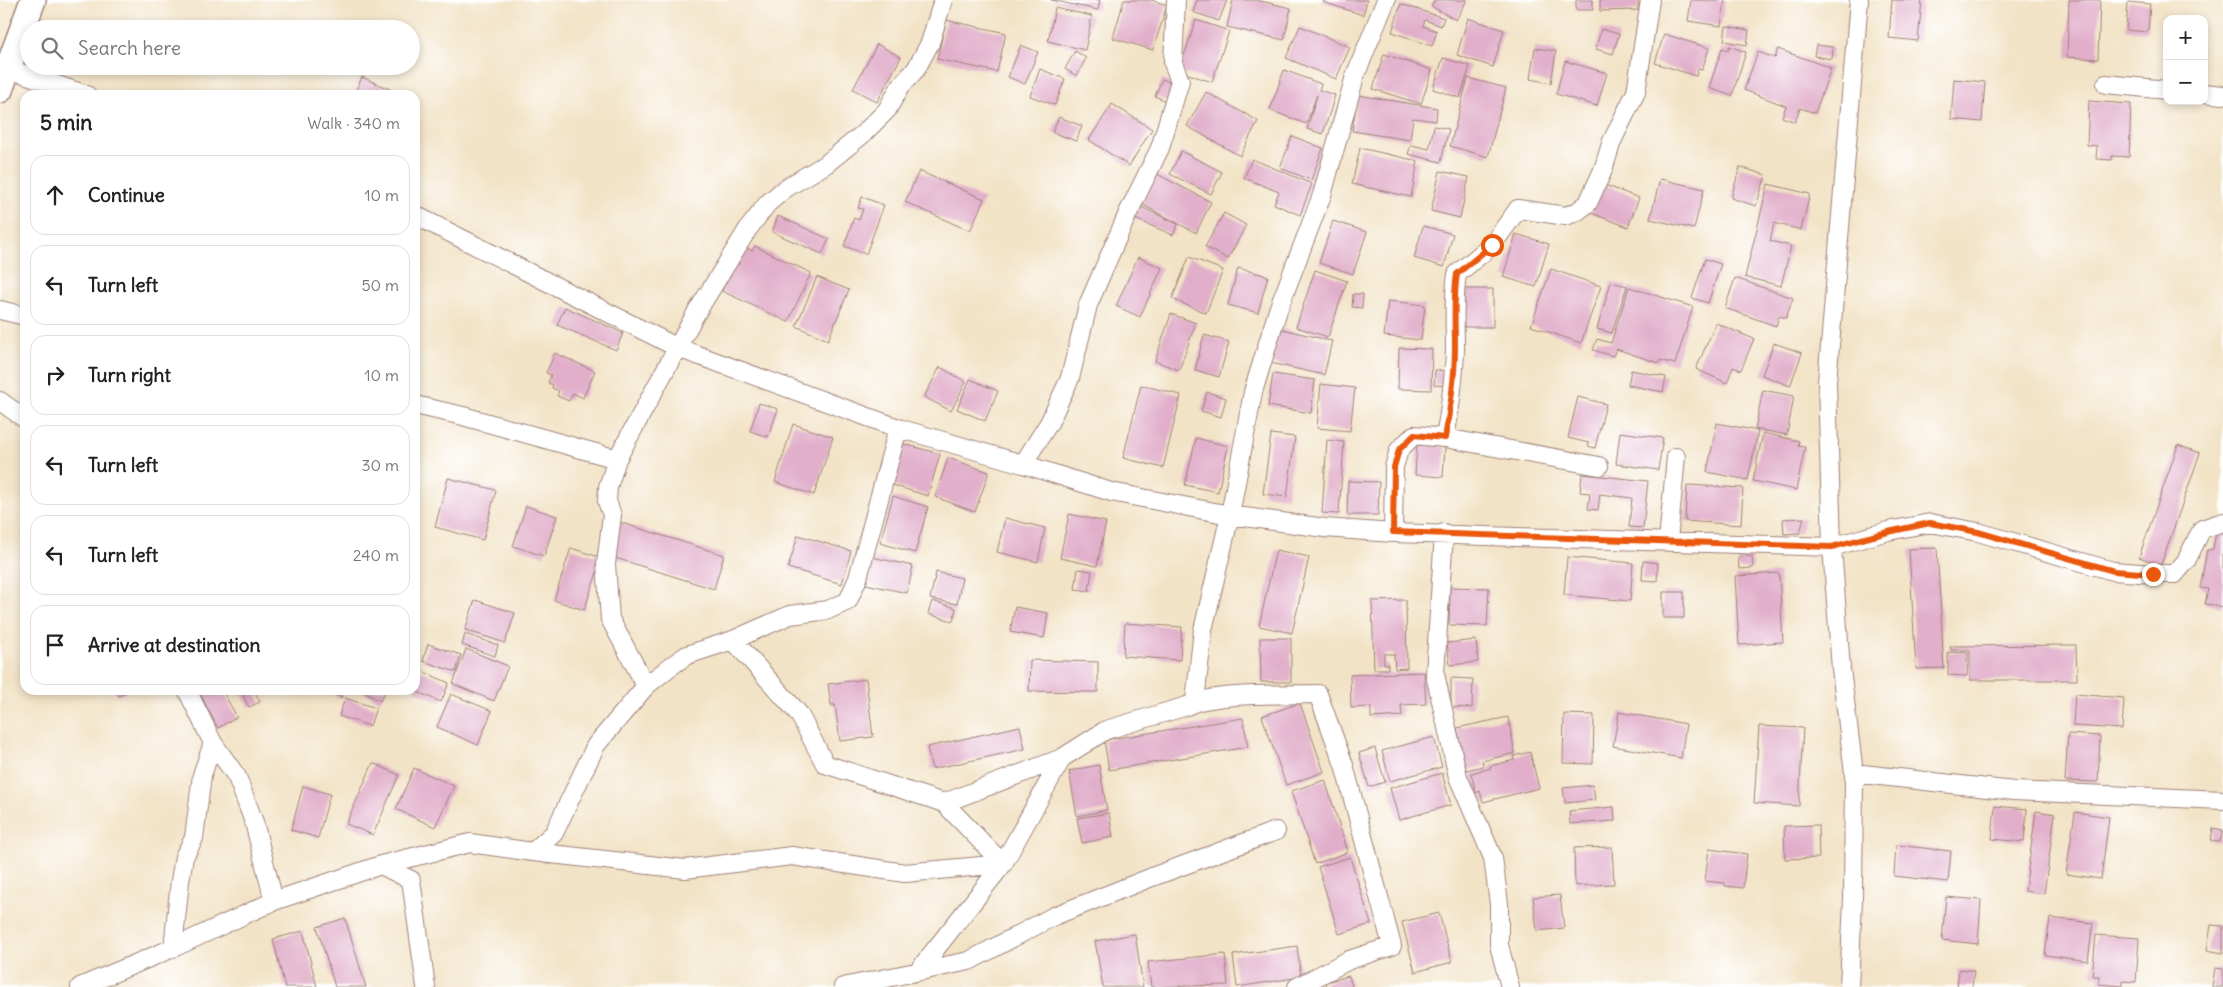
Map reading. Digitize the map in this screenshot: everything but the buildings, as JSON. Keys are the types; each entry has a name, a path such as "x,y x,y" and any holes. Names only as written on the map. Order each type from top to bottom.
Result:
{"street":[{"path":"26,20 33,0"},
{"path":"646,686 610,619 606,564 612,515 607,501 608,486 617,459 695,315 748,229 768,203 786,188 826,164 863,134 887,110 900,87 916,69 930,43 942,0"},
{"path":"1023,464 1049,423 1070,378 1088,305 1128,213 1160,148 1180,81 1173,63 1176,0"},
{"path":"1195,702 1203,630 1230,515 1254,392 1278,310 1322,196 1355,76 1386,0"},
{"path":"1445,438 1452,392 1455,350 1453,299 1457,274 1492,245 1518,209 1566,216 1578,211 1588,203 1603,170 1612,141 1636,92 1650,0"},
{"path":"1849,987 1853,899 1854,773 1842,669 1832,547 1827,382 1858,0"},
{"path":"20,35 4,79 61,90"},
{"path":"2106,84 2163,90"},
{"path":"2208,93 2223,95"},
{"path":"420,218 678,348 898,428 1112,492 1230,515 1325,528 1393,532 1832,547 1930,523 1978,532 2114,571 2153,574 2175,574 2186,561 2202,529 2223,522"},
{"path":"0,310 20,315"},
{"path":"0,401 20,415"},
{"path":"420,406 463,416 617,459"},
{"path":"533,852 554,833 596,745 646,686 687,655 733,640 790,615 828,610 848,601 858,578 898,428"},
{"path":"1393,532 1394,467 1399,450 1414,435 1445,438 1598,466"},
{"path":"1668,541 1676,456"},
{"path":"1444,533 1435,674 1458,776 1493,858 1499,904 1499,945 1510,987"},
{"path":"733,640 799,714 825,764 944,803 1003,864"},
{"path":"944,803 1062,758 1106,730 1195,702 1242,696 1318,694 1344,765 1392,946 1349,960 1297,987"},
{"path":"189,695 213,743 238,777 254,822 274,900"},
{"path":"173,948 184,857 194,838 202,775 213,743"},
{"path":"918,971 1003,864 1062,758"},
{"path":"1854,773 2014,791 2223,800"},
{"path":"843,987 969,960 1054,916 1276,831"},
{"path":"80,987 173,948 274,900 381,865 470,844 685,868 792,856 905,873 1003,864"},
{"path":"381,865 411,880 426,987"}],"route":[{"path":"1492,245 1457,274 1453,299 1455,350 1451,401 1445,438 1414,435 1399,450 1394,467 1393,532 1832,547 1930,523 1978,532 2114,571 2153,574"}]}
